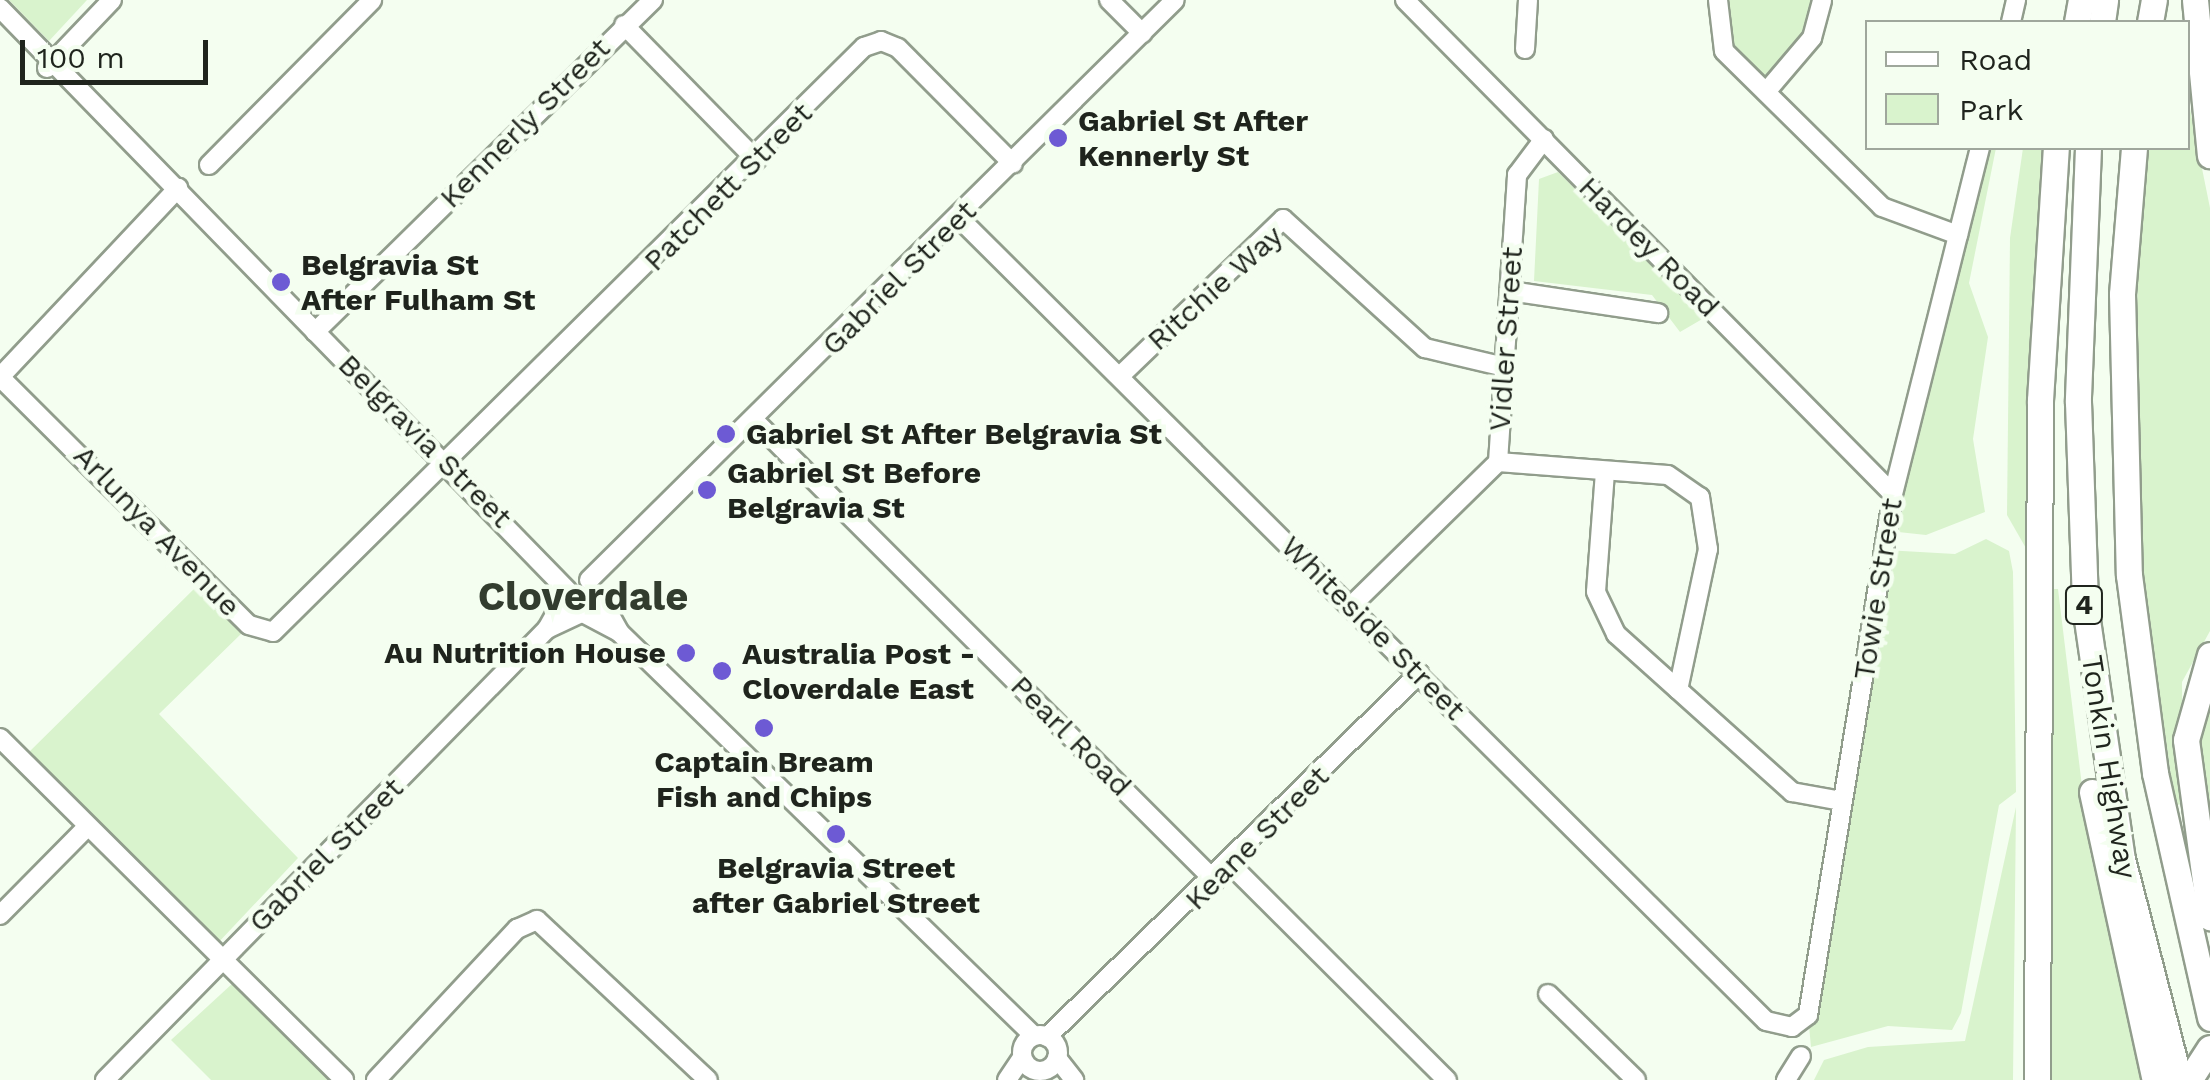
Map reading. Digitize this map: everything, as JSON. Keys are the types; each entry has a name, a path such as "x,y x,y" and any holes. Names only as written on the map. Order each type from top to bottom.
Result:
{"highway":[{"path":"2195,0 2210,155"},
{"path":"2037,1080 2040,400 2056,150"},
{"path":"2087,150 2066,344 2070,596 2106,876 2155,1080"},
{"name":"Tonkin Highway","path":"2087,150 2078,402 2084,606 2119,843 2180,1080"},
{"name":"Tonkin Highway","path":"2134,150 2122,294 2129,575 2154,773 2210,1018"},
{"path":"2210,655 2186,740 2210,917"},
{"path":"2189,1080 2210,1048"}],"street":[{"path":"50,65 112,0"},
{"path":"209,165 372,0"},
{"name":"Kennerly Street","path":"315,332 652,0"},
{"path":"1110,0 1142,32"},
{"name":"Gabriel Street","path":"105,1080 584,590 623,556 1175,0"},
{"name":"Hardey Road","path":"1405,0 1893,494"},
{"path":"1525,49 1528,0"},
{"path":"1718,0 1720,44 1766,92 1882,206 1958,236"},
{"path":"1766,92 1812,38 1822,0"},
{"name":"Belgravia Street","path":"0,8 50,65 179,196 550,564 584,590 619,632 995,1004 1040,1058 1074,1080"},
{"name":"Belgravia Street","path":"0,24 50,65"},
{"path":"624,25 756,160"},
{"name":"Patchett Street","path":"448,464 881,40 1013,164"},
{"name":"Vidler Street","path":"1351,606 1498,462 1516,176 1544,139"},
{"name":"Towie Street","path":"1792,1027 1808,1015 1893,494 1980,150"},
{"path":"0,377 179,196"},
{"name":"Whiteside Street","path":"959,218 1766,1021 1792,1027"},
{"name":"Ritchie Way","path":"1121,375 1282,219 1425,348 1505,367"},
{"path":"1510,292 1658,313"},
{"name":"Arlunya Avenue","path":"0,377 263,632 286,625 448,464"},
{"name":"Pearl Road","path":"756,422 1216,880"},
{"path":"1498,462 1668,475 1700,497 1708,549 1678,690"},
{"path":"1605,472 1596,592 1616,634 1792,792 1842,802"},
{"path":"582,614 584,590"},
{"name":"Gabriel Street","path":"547,630 582,614 584,590"},
{"name":"Belgravia Street","path":"582,614 619,632"},
{"name":"Keane Street","path":"1006,1080 1040,1058 1419,674"},
{"path":"0,738 344,1080"},
{"path":"0,915 88,826"},
{"path":"1230,865 1446,1080"},
{"path":"376,1080 518,928 537,920 708,1080"},
{"path":"1548,994 1636,1080"},
{"path":"1786,1080 1801,1056"}],"green space":[{"path":"9,0 87,0 49,41"},
{"path":"1718,0 1822,0 1812,38 1766,92 1724,51"},
{"path":"2190,109 2210,208 2210,631 2182,682 2183,804 2175,805 2144,583 2135,349 2144,150 2190,150"},
{"path":"1980,150 1996,150 1969,283 1988,337 1973,439 1985,512 1926,535 1889,531"},
{"path":"2023,150 2044,150 2035,564 2007,515 2010,238"},
{"path":"1558,172 1704,318 1680,332 1652,295 1534,281 1539,179"},
{"path":"1986,539 2009,551 2013,572 2016,792 1999,805 1961,1013 1952,1030 1888,1026 1811,1047 1808,1015 1885,550 1955,554"},
{"path":"199,584 243,632 159,714 298,858 217,944 26,755"},
{"path":"2050,589 2058,589 2090,852 2144,1080 2048,1080"},
{"path":"2210,677 2210,856 2197,727"},
{"path":"2016,807 2013,1080 1814,1080 1824,1060 1868,1047 1965,1041"},
{"path":"233,983 333,1080 211,1080 171,1040"}],"place":[{"name":"Gabriel St After Kennerly St","path":"1058,138"},
{"name":"Belgravia St After Fulham St","path":"281,282"},
{"name":"Gabriel St After Belgravia St","path":"726,434"},
{"name":"Gabriel St Before Belgravia St","path":"707,490"},
{"name":"Au Nutrition House","path":"686,653"},
{"name":"Australia Post - Cloverdale East","path":"722,671"},
{"name":"Captain Bream Fish and Chips","path":"764,728"},
{"name":"Belgravia Street after Gabriel Street","path":"836,834"}],"district":[{"name":"Cloverdale","path":"583,597"}]}
